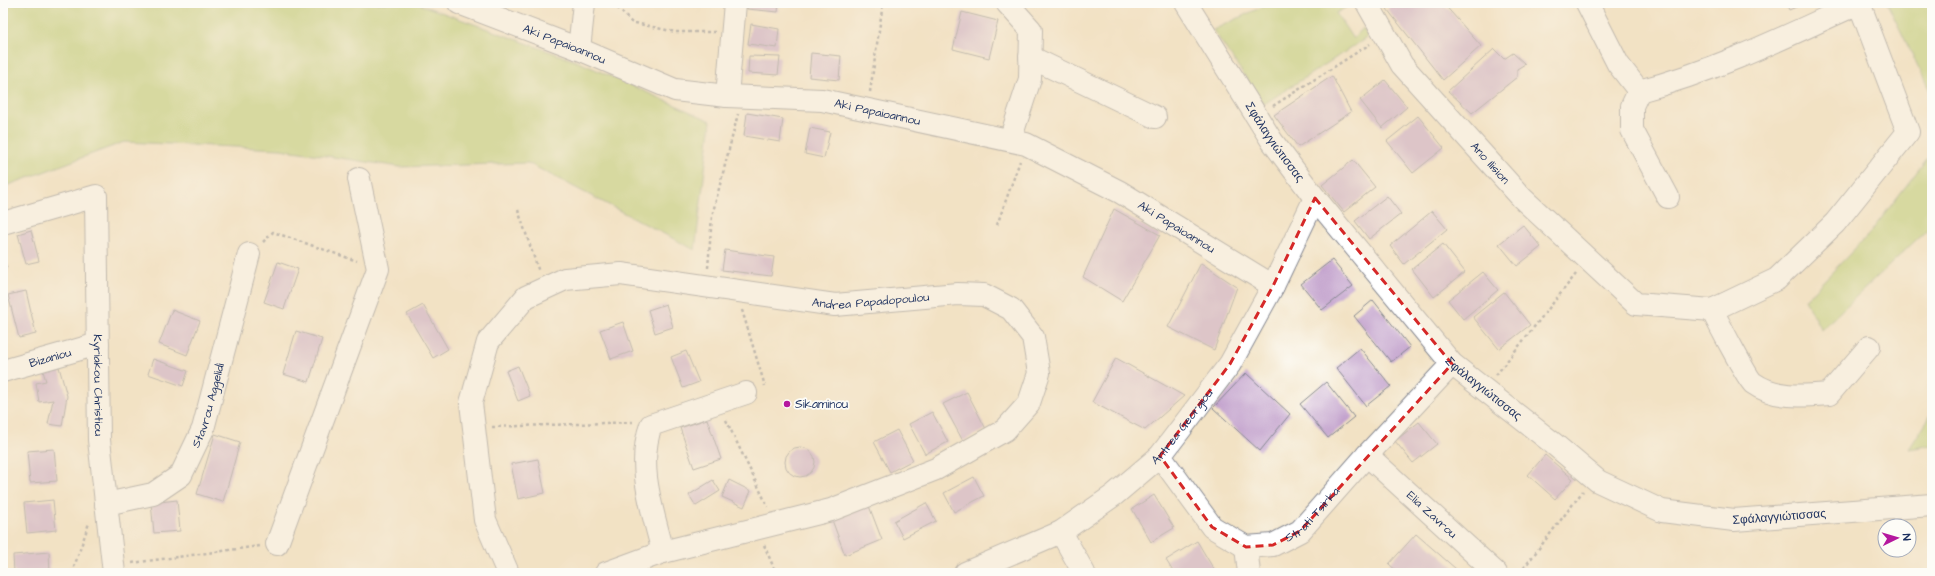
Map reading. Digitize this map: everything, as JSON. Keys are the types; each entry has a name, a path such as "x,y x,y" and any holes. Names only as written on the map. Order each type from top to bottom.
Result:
{"street":[{"name":"Aki Papaioannou","path":"459,3 579,50 674,90 735,96 822,100 1018,142 1120,192 1274,286"},
{"path":"579,50 584,3"},
{"path":"735,3 733,31 735,96"},
{"path":"1006,3 1031,30 1030,79 1018,142"},
{"name":"Σφάλαγγιώτισσας","path":"1186,3 1272,141 1315,198 1452,364 1593,478 1662,511 1734,520 1932,505"},
{"path":"1587,3 1618,64 1639,91"},
{"path":"1668,197 1632,130 1632,106 1639,91 1679,80 1739,58 1859,3 1908,132 1835,223 1777,279 1712,310 1752,383 1778,394 1803,396 1829,394 1869,346"},
{"name":"Ano Ilision","path":"1370,4 1385,35 1407,71 1522,198 1636,304 1712,310"},
{"path":"1030,57 1155,117"},
{"path":"277,544 378,269 359,179"},
{"name":"Kyriakou Christiou","path":"3,223 96,196 99,510 114,569"},
{"name":"Antrea Georgiou","path":"965,573 1062,532 1114,495 1160,456 1230,364 1274,286 1315,198"},
{"name":"Stavrou Aggelidi","path":"99,510 153,494 181,475 204,429 249,254"},
{"name":"Andrea Papadopoulou","path":"508,573 485,520 471,403 488,342 526,297 565,279 621,274 835,305 958,294 984,295 1011,309 1033,337 1039,373 1029,403 1005,430 936,469 831,510 663,552 606,573"},
{"name":"Bizaniou","path":"3,371 98,344"},
{"name":"Strati Tsirka","path":"1246,547 1273,546 1300,531 1367,455 1452,364"},
{"path":"663,552 644,478 646,439 651,425 718,404 746,393"},
{"name":"Elia Zavrou","path":"1367,455 1496,573"},
{"path":"1160,456 1212,527 1246,547 1249,573"},
{"path":"1062,532 1084,573"}],"path":[{"path":"607,3 614,4 631,22 638,24 675,32 733,31"},
{"path":"867,110 883,3"},
{"path":"1257,116 1385,35"},
{"path":"706,286 712,216 735,96"},
{"path":"998,224 1018,142"},
{"path":"518,210 545,288"},
{"path":"249,254 273,232 378,269"},
{"path":"1484,389 1588,259"},
{"path":"736,290 766,390 746,393"},
{"path":"718,404 766,526 776,573"},
{"path":"473,427 640,422 651,425"},
{"path":"1520,573 1593,478"},
{"path":"72,573 99,510"},
{"path":"114,569 277,544"}],"highlighted area":[{"path":"1315,198 1452,364 1300,531 1273,545 1246,547 1212,527 1160,456 1230,364 1273,286"}],"green space":[{"path":"3,3 416,3 581,63 711,121 695,250 528,163 400,167 280,149 124,142 3,187"},
{"path":"1270,3 1348,3 1349,6 1336,13 1353,39 1363,28 1368,37 1264,104 1213,30"},
{"path":"1887,3 1932,3 1932,95"},
{"path":"1932,152 1932,225 1821,330 1805,300 1870,233"},
{"path":"1932,413 1932,445 1909,449"}],"building":[{"path":"748,3 779,3 778,12 747,9"},
{"path":"1395,3 1443,3 1481,46 1443,80 1387,9"},
{"path":"1786,3 1806,3 1789,10"},
{"path":"962,12 998,21 989,58 953,49"},
{"path":"751,24 779,29 777,48 748,44"},
{"path":"1494,49 1504,59 1513,53 1525,64 1517,69 1517,77 1472,113 1448,91"},
{"path":"811,53 841,56 839,80 809,77"},
{"path":"749,56 780,57 778,75 748,73"},
{"path":"1332,76 1351,112 1298,147 1274,115"},
{"path":"1385,80 1407,107 1382,128 1360,100"},
{"path":"747,113 783,119 780,142 744,136"},
{"path":"1418,116 1444,148 1413,173 1387,141"},
{"path":"810,128 830,132 824,158 805,154"},
{"path":"1353,160 1375,187 1344,212 1322,185"},
{"path":"1387,196 1401,214 1369,239 1355,221"},
{"path":"1114,209 1160,235 1122,301 1083,277"},
{"path":"1432,211 1447,229 1404,264 1390,246"},
{"path":"1523,225 1541,247 1517,266 1499,244"},
{"path":"31,230 39,261 26,264 18,234"},
{"path":"1443,244 1465,272 1434,297 1412,269"},
{"path":"725,250 774,257 771,276 722,270"},
{"path":"3,256 7,268 3,269"},
{"path":"1332,260 1353,286 1322,310 1301,284"},
{"path":"278,262 298,269 284,309 264,302"},
{"path":"1201,263 1237,287 1214,350 1168,327"},
{"path":"1483,272 1498,290 1463,319 1448,300"},
{"path":"26,291 36,334 19,338 8,295"},
{"path":"1504,292 1530,325 1499,349 1473,317"},
{"path":"1373,300 1410,347 1391,362 1354,316"},
{"path":"666,304 673,327 655,333 648,310"},
{"path":"423,305 448,349 433,358 407,314"},
{"path":"172,310 200,321 187,355 159,344"},
{"path":"623,322 633,351 611,359 600,330"},
{"path":"296,331 322,339 309,382 283,374"},
{"path":"1360,348 1391,386 1366,406 1336,368"},
{"path":"686,351 699,382 683,388 671,357"},
{"path":"1116,358 1184,396 1145,430 1092,402"},
{"path":"153,359 188,371 183,386 148,374"},
{"path":"518,366 530,396 518,401 506,371"},
{"path":"59,367 67,396 62,426 48,424 53,400 39,402 36,383 46,381 43,371"},
{"path":"1246,373 1290,414 1260,451 1213,408"},
{"path":"1326,382 1354,417 1328,438 1300,404"},
{"path":"967,392 986,429 963,441 943,404"},
{"path":"932,412 948,442 925,454 909,424"},
{"path":"707,419 721,459 694,468 680,428"},
{"path":"1419,422 1437,444 1413,463 1395,441"},
{"path":"897,430 913,460 890,472 874,442"},
{"path":"215,434 240,442 223,502 197,494"},
{"path":"800,447 811,451 815,462 811,473 800,477 789,473 785,462 789,451"},
{"path":"54,449 57,481 30,483 27,451"},
{"path":"1545,455 1573,479 1555,499 1528,475"},
{"path":"538,459 545,493 518,499 511,464"},
{"path":"974,477 984,496 954,512 944,493"},
{"path":"713,480 720,491 696,506 689,495"},
{"path":"729,480 751,491 744,507 722,497"},
{"path":"1154,495 1174,528 1151,542 1132,509"},
{"path":"53,500 56,530 27,533 24,503"},
{"path":"177,500 180,531 154,533 151,503"},
{"path":"926,503 936,521 903,538 894,521"},
{"path":"869,506 882,540 845,555 832,520"},
{"path":"1416,534 1456,569 1452,573 1399,573 1389,564"},
{"path":"1197,541 1216,573 1174,573 1166,560"},
{"path":"49,552 50,573 14,573 13,555"}],"place":[{"name":"Sikaminou","path":"787,404"}]}
